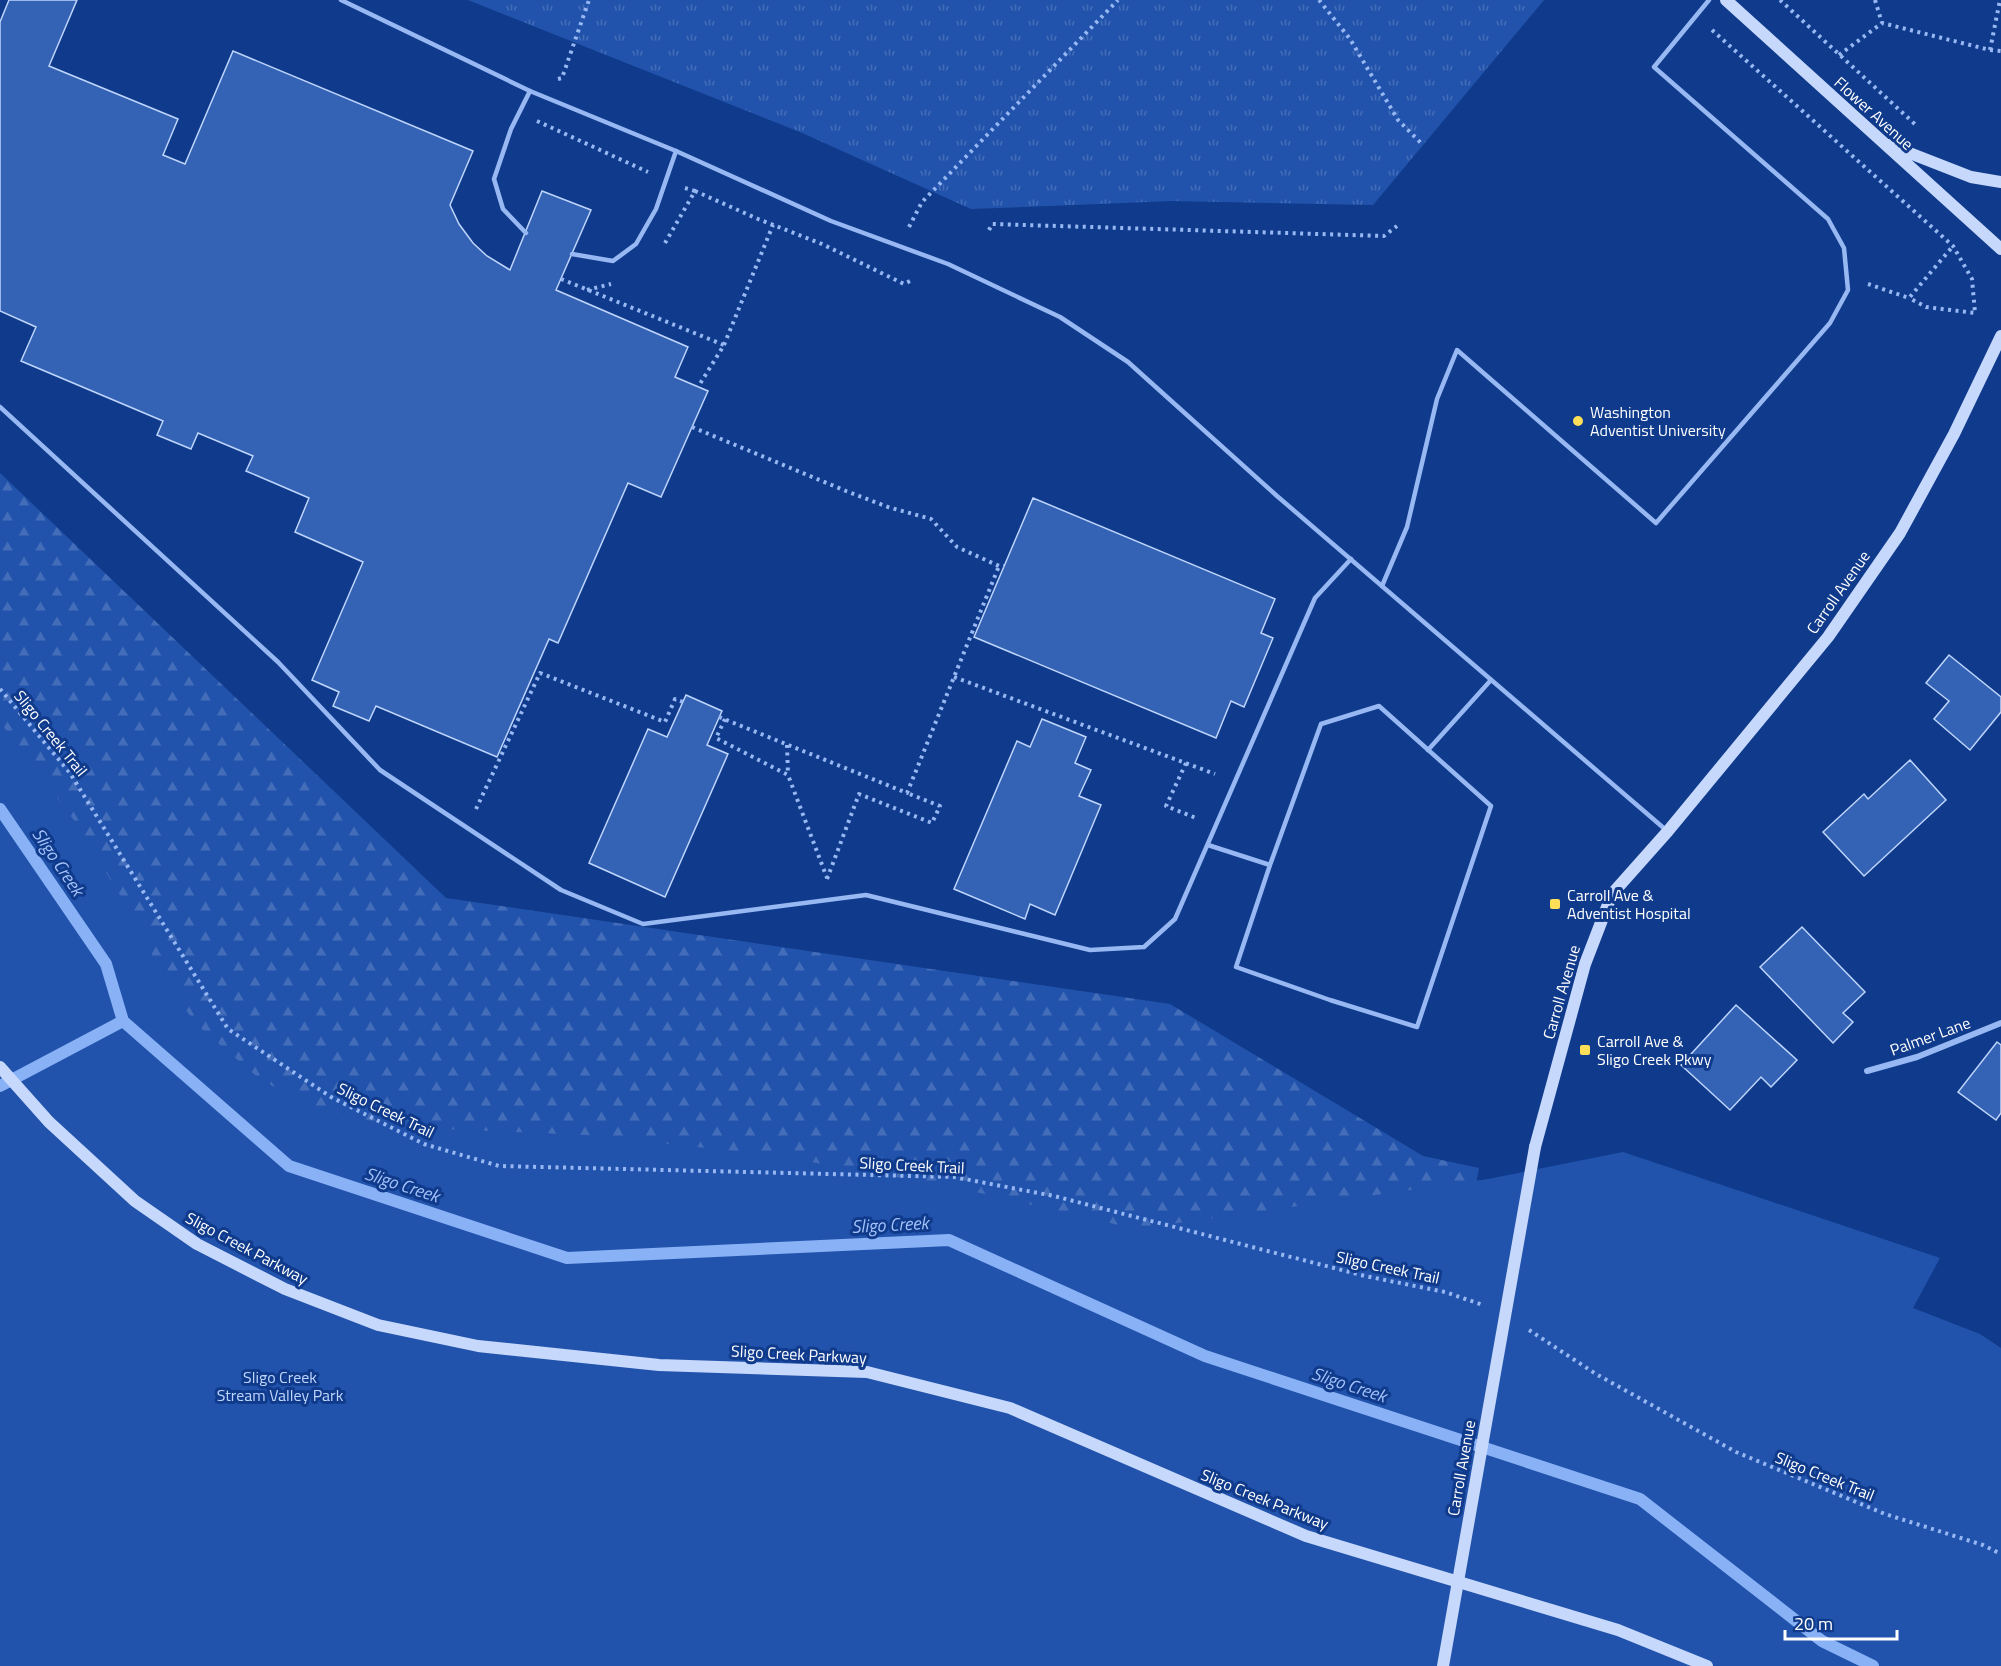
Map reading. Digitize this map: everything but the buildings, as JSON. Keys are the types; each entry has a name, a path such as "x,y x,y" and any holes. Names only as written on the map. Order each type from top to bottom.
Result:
{"street":[{"name":"Flower Avenue","path":"1726,0 2001,249"},
{"path":"1882,142 1971,177 2001,182"},
{"name":"Carroll Avenue","path":"1443,1666 1535,1147 1585,964 1612,894 1668,831 1828,637 1900,533 1954,434 2001,336"},
{"name":"Palmer Lane","path":"1868,1071 1917,1057 2001,1023"},
{"name":"Sligo Creek Parkway","path":"0,1067 49,1122 135,1202 197,1244 285,1289 378,1325 478,1346 659,1365 867,1372 1010,1408 1306,1536 1618,1630 1707,1666"}],"lane":[{"path":"340,0 530,92 676,151 831,221 948,264 1060,317 1128,362 1277,496 1668,831"},
{"path":"1382,586 1407,527 1437,399 1457,350 1656,523 1830,323 1848,290 1844,249 1828,219 1654,67 1709,0"},
{"path":"526,232 503,208 494,179 511,129 530,92"},
{"path":"572,254 613,261 636,244 656,209 676,151"},
{"path":"0,407 278,663 380,770 561,890 643,924 866,895 1090,950 1144,947 1175,919 1315,598 1351,560"},
{"path":"1428,750 1491,680"},
{"path":"1379,705 1491,806 1417,1027 1236,968 1270,865 1322,724 1379,705"},
{"path":"1208,844 1270,865"}],"path":[{"path":"562,78 589,0"},
{"path":"899,247 922,202 1118,0"},
{"path":"1319,0 1350,39 1398,120 1423,145"},
{"path":"1780,0 1918,127"},
{"path":"1875,0 1882,23"},
{"path":"1990,51 2000,0"},
{"path":"1696,16 1953,246 1972,279 1975,313 1926,307 1909,298 1859,280"},
{"path":"1839,55 1882,23"},
{"path":"1882,23 1990,51 2001,51"},
{"path":"518,114 666,180 822,244 904,284 909,281"},
{"path":"664,244 695,191"},
{"path":"989,230 992,224 1384,236 1396,226"},
{"path":"698,387 724,345 773,225"},
{"path":"1909,298 1953,246"},
{"path":"561,279 724,345"},
{"path":"587,290 614,284"},
{"path":"692,427 867,499 931,519 957,547 1002,566 907,793"},
{"path":"468,828 540,673 665,722 675,699 682,702"},
{"path":"954,677 1235,782"},
{"name":"Sligo Creek Trail","path":"0,690 70,773 228,1029 331,1097 424,1144 499,1166 954,1177 1054,1196 1365,1276 1445,1292 1493,1309"},
{"path":"719,717 940,806 932,823 859,794 818,901"},
{"path":"725,719 716,738 788,775"},
{"path":"787,745 788,775 827,878"},
{"path":"1186,763 1166,806 1216,826"},
{"name":"Sligo Creek Trail","path":"1521,1325 1596,1374 1736,1452 1885,1514 1983,1545 2001,1554"}],"green space":[{"path":"468,0 1544,0 1373,205 1172,201 971,209 800,132"},
{"name":"Sligo Creek Stream Valley Park","path":"0,473 446,898 1170,1004 1423,1156 1479,1168 1421,1479 0,1666"},
{"name":"Sligo Creek Stream Valley Park","path":"0,722 73,819 138,924 163,978 196,1024 261,1080 312,1106 395,1127 585,1135 771,1155 954,1187 1136,1229 1488,1179 1623,1152 1940,1258 1913,1308 1980,1334 2001,1348 2001,1666 0,1666"}],"waterway":[{"name":"Sligo Creek","path":"0,809 106,964 123,1021 289,1166 567,1258 949,1240 1205,1356 1640,1499 1822,1641 1873,1666"},
{"path":"0,1086 123,1021"}],"place":[{"name":"Washington Adventist University","path":"1578,421"},
{"name":"Carroll Ave & Adventist Hospital","path":"1555,904"},
{"name":"Carroll Ave & Sligo Creek Pkwy","path":"1585,1050"}]}
